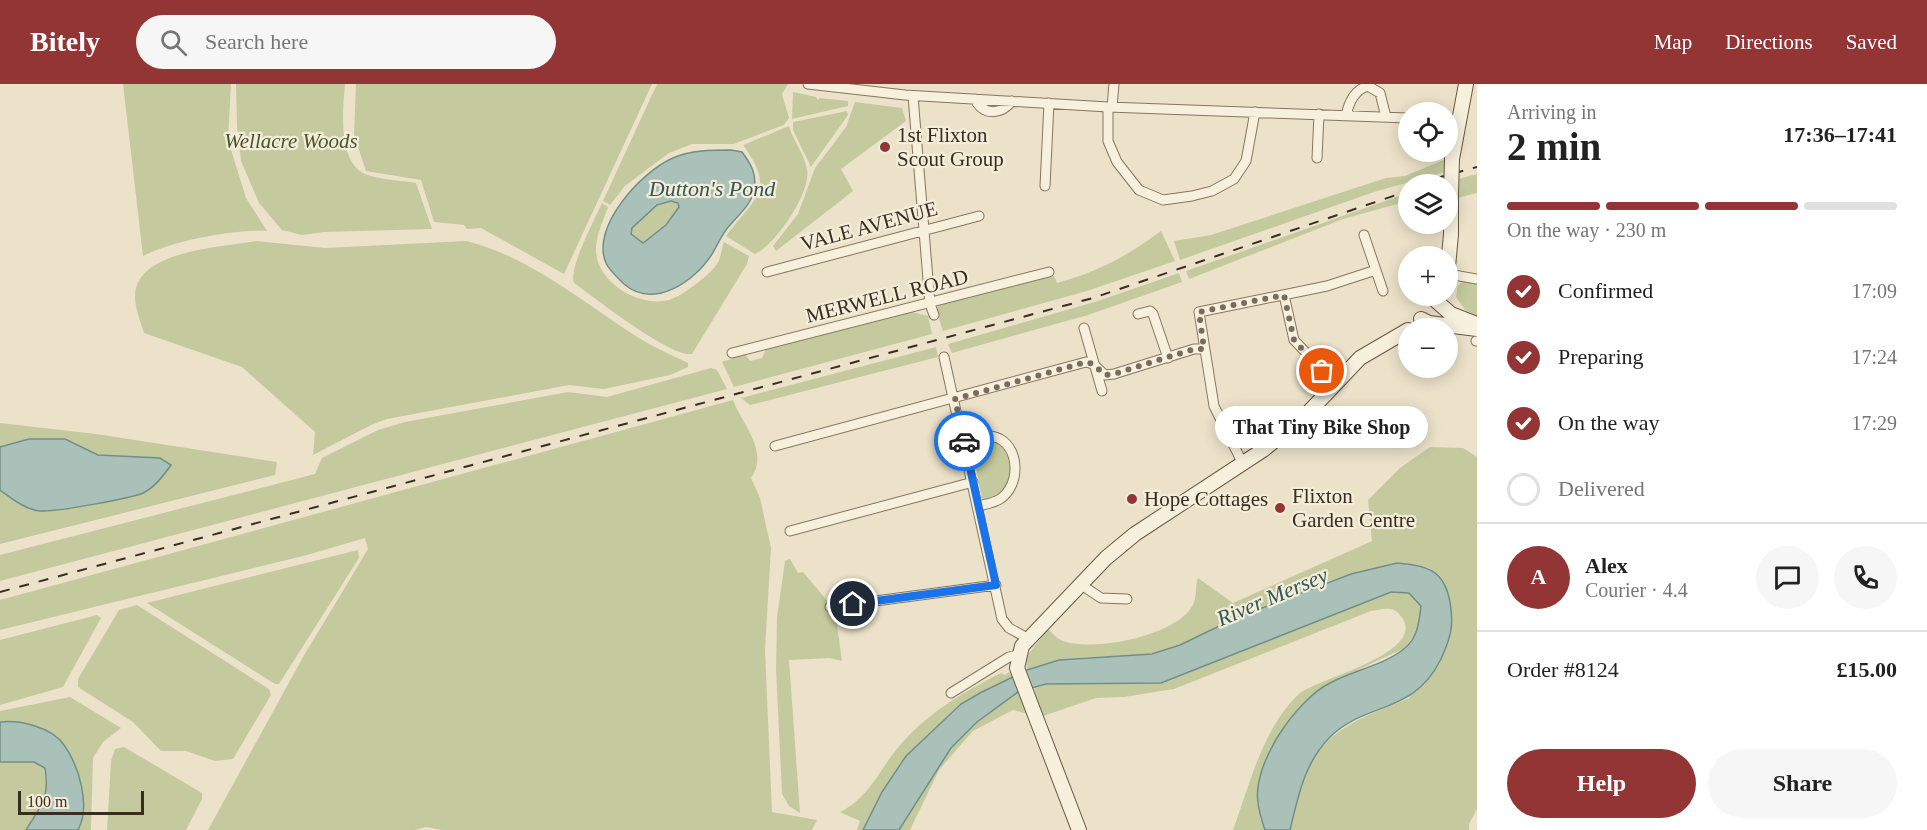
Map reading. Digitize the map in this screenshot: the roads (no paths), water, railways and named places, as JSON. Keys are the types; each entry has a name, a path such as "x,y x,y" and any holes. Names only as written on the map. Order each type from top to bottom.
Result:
{"main road":[{"path":"1458,106 1466,84"},
{"path":"1450,246 1452,162"},
{"path":"1420,318 1429,306"},
{"path":"1444,306 1451,314 1477,324"},
{"path":"1458,326 1477,328"},
{"path":"1078,830 1028,698 1018,662 1029,639 1080,584 1136,534 1243,464 1292,428 1360,358 1398,335"}],"street":[{"path":"808,84 909,96 975,99 982,108 993,112 1003,110 1012,101 1398,118"},
{"path":"907,84 925,231 930,304 934,315"},
{"path":"1114,84 1108,141 1111,151 1139,190 1154,198 1173,199 1212,190 1234,179 1246,161 1255,112"},
{"path":"1346,115 1354,96 1359,90 1368,86 1380,93 1386,117"},
{"path":"1045,186 1049,103"},
{"path":"1317,158 1319,114"},
{"name":"VALE AVENUE","path":"767,272 979,216"},
{"path":"1364,235 1383,291"},
{"path":"1243,464 1214,406 1199,312 1327,286 1376,270"},
{"name":"MERWELL ROAD","path":"732,353 1050,272"},
{"path":"1458,276 1477,279"},
{"path":"1284,295 1294,340 1335,384"},
{"path":"1138,314 1150,311 1153,314 1168,358"},
{"path":"1084,328 1102,391"},
{"path":"775,446 1086,362 1093,364 1105,375 1204,349"},
{"path":"944,357 1004,624 1029,639"},
{"path":"963,436 979,434 998,438 1005,442 1013,455 1015,473 1011,488 1002,498 978,506"},
{"path":"790,531 973,482"},
{"path":"1080,584 1101,598 1127,599"},
{"path":"830,607 996,585"},
{"path":"951,693 1009,657 1018,662"}],"water":[{"name":"Dutton's Pond","path":"731,150 742,152 748,161 755,179 753,196 726,230 705,264 685,282 661,293 648,294 636,291 624,284 607,266 603,249 605,233 622,202 647,175 673,158 694,152","holes":["671,201 678,203 679,207 666,225 643,243 631,234 632,228 657,205"]},
{"path":"29,439 65,439 98,455 160,458 171,465 153,487 138,495 77,507 40,511 19,503 0,490 0,447"},
{"path":"1397,563 1433,571 1443,582 1450,602 1452,618 1451,631 1441,659 1430,677 1417,690 1403,699 1343,726 1320,748 1299,793 1290,830 1265,830 1261,816 1258,787 1269,752 1291,718 1317,691 1339,678 1388,659 1409,644 1417,629 1421,606 1409,593 1391,592 1161,683 1046,684 1018,692 977,722 951,748 899,830 863,830 882,792 906,756 961,704 980,693 1027,670 1059,660 1152,654 1180,645 1236,618 1351,574"},
{"path":"0,722 17,722 44,729 64,745 82,786 83,810 78,830 26,830 40,808 45,795 45,768 34,762 0,762"}],"railway":[{"path":"1451,174 1477,167"},
{"path":"0,592 1093,298 1398,194"}],"place":[{"name":"1st Flixton Scout Group","path":"885,147"},
{"name":"That Tiny Bike Shop","path":"1322,371"},
{"name":"Hope Cottages","path":"1132,499"},
{"name":"Flixton Garden Centre","path":"1280,508"}],"park label":[{"name":"Wellacre Woods","path":"291,141"}],"water label":[{"name":"River Mersey","path":"1272,596"}]}
